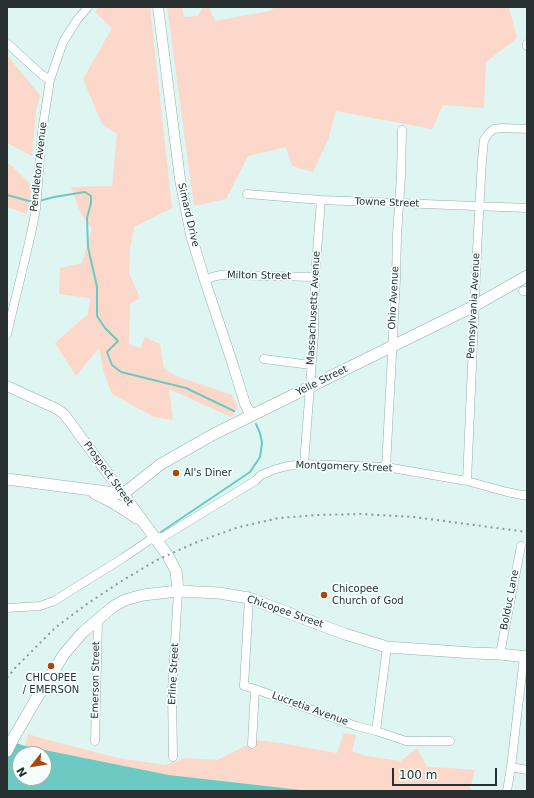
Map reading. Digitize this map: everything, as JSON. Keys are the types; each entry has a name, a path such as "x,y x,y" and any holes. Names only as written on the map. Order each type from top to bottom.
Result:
{"main road":[{"name":"Yelle Street","path":"123,494 161,464 208,437 474,306 527,276"},
{"path":"7,479 123,494"},
{"path":"83,488 108,499 123,508 151,533"},
{"name":"Prospect Street","path":"123,494 176,570 178,591"},
{"name":"Chicopee Street","path":"7,751 64,654 83,632 114,606 125,600 143,595 178,591 219,593 250,598 345,634 387,647 526,657"}],"street":[{"name":"Pendleton Avenue","path":"7,334 32,234 36,209 42,132 50,80 64,42 77,20 88,7"},
{"name":"Simard Drive","path":"158,7 180,179 191,235 245,404 251,415"},
{"path":"7,43 42,75 50,80"},
{"name":"Pennsylvania Avenue","path":"467,481 474,306 484,140 494,129 527,129"},
{"name":"Ohio Avenue","path":"386,467 397,235 400,204 402,130"},
{"name":"Towne Street","path":"247,194 400,204 527,208"},
{"name":"Massachusetts Avenue","path":"304,464 314,334 315,277 321,200"},
{"name":"Milton Street","path":"205,281 212,277 221,276 315,277"},
{"path":"264,359 311,365"},
{"name":"Prospect Street","path":"7,386 57,409 64,414 123,494"},
{"name":"Montgomery Street","path":"7,608 40,606 54,601 123,558 151,533 163,537 255,481 261,475 287,466 304,464 386,467 467,481 507,492 527,495"},
{"name":"Bolduc Lane","path":"500,654 521,546"},
{"name":"Erline Street","path":"173,757 172,692 178,591"},
{"name":"Lucretia Avenue","path":"250,598 244,686 343,721 406,741 450,742"},
{"name":"Emerson Street","path":"95,741 98,619"},
{"path":"376,731 387,647"},
{"path":"507,791 526,657"},
{"path":"252,744 255,689"},
{"path":"511,767 527,770"}],"shaded area":[{"path":"99,7 150,7 172,208 134,227 130,248 129,273 140,298 130,304 129,344 140,348 145,337 160,344 164,368 176,376 232,395 238,408 231,417 169,389 173,420 154,417 112,394 104,373 99,348 76,376 55,343 88,314 90,298 59,294 60,268 82,263 92,229 81,214 71,187 112,186 117,134 102,124 83,79 112,28 95,12"},
{"path":"167,7 182,7 184,17 198,16 203,7 209,7 215,21 270,11 275,7 509,7 517,38 486,62 484,108 443,105 432,129 336,111 328,140 313,172 292,166 286,147 248,156 226,199 194,206"},
{"path":"7,55 40,95 36,111 32,156 7,143"},
{"path":"7,163 11,165 32,186 27,214 7,207"},
{"path":"344,733 356,735 352,751 366,756 401,761 417,748 427,767 475,770 470,788 475,791 310,791 169,775 52,751 52,746 25,746 28,734 118,758 165,765 186,758 217,760 257,740 337,753"}],"water":[{"path":"7,740 25,746 12,746 12,786 52,786 52,751 169,775 310,791 7,791"}],"waterway":[{"path":"39,201 85,192 91,196 91,203 87,218 88,247 97,287 97,316 105,328 118,341 107,352 112,365 121,372 186,388 234,411"},
{"path":"7,195 29,201 35,201"},
{"path":"161,532 250,472 260,457 262,443 256,424"}],"railway":[{"path":"7,678 56,627 120,582 157,560 197,542 239,527 279,518 362,514 414,517 527,532"}],"place":[{"name":"Al's Diner","path":"176,473"},
{"name":"Chicopee Church of God","path":"324,595"},
{"name":"CHICOPEE / EMERSON","path":"51,666"}]}
